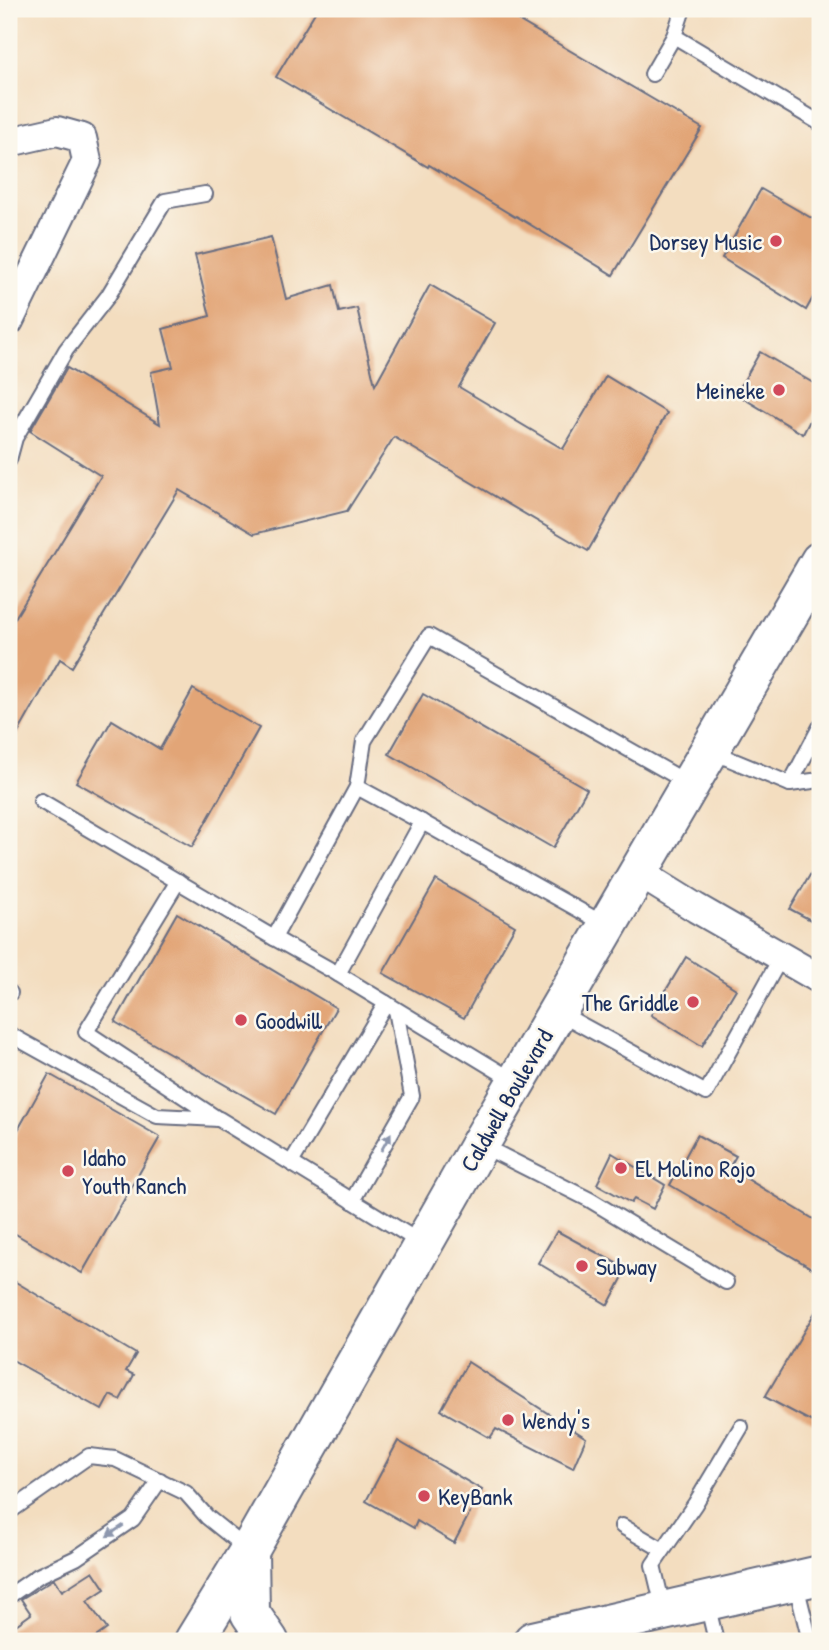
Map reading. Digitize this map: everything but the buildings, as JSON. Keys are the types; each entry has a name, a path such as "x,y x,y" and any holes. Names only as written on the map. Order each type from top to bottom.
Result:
{"main road":[{"name":"Caldwell Boulevard","path":"194,1641 249,1551 480,1144 709,750 815,582"},
{"path":"249,1551 250,1613 269,1641"},
{"path":"554,1639 808,1578"}],"street":[{"path":"9,142 57,131 82,138 87,161 9,321"},
{"path":"638,872 820,979"}],"lane":[{"path":"652,74 674,36 683,9"},
{"path":"674,36 820,123"},
{"path":"9,460 15,438 66,350 108,296 165,201 205,194"},
{"path":"274,937 357,786 365,741 429,636 690,783"},
{"path":"790,784 820,727"},
{"path":"709,750 790,784 820,780"},
{"path":"357,786 607,925"},
{"path":"41,801 338,974 516,1082"},
{"path":"338,974 422,822"},
{"path":"177,881 86,1032 219,1119 423,1244"},
{"path":"557,1011 706,1093 781,957"},
{"path":"291,1163 391,1007"},
{"path":"352,1201 412,1096 391,1007"},
{"path":"9,1034 158,1116 219,1119"},
{"path":"480,1144 590,1200 726,1282"},
{"path":"664,1612 653,1565 695,1504 741,1427"},
{"path":"9,1512 89,1456 115,1459 186,1493 207,1517 249,1551"},
{"path":"9,1596 38,1576 76,1558 133,1518 160,1480"},
{"path":"622,1526 663,1550"},
{"path":"808,1578 810,1641"},
{"path":"707,1601 716,1641"}],"place":[{"name":"Dorsey Music","path":"776,241"},
{"name":"Meineke","path":"779,390"},
{"name":"The Griddle","path":"693,1002"},
{"name":"Goodwill","path":"241,1020"},
{"name":"El Molino Rojo","path":"621,1168"},
{"name":"Idaho Youth Ranch","path":"68,1171"},
{"name":"Subway","path":"582,1266"},
{"name":"Wendy's","path":"508,1420"},
{"name":"KeyBank","path":"424,1496"}]}
